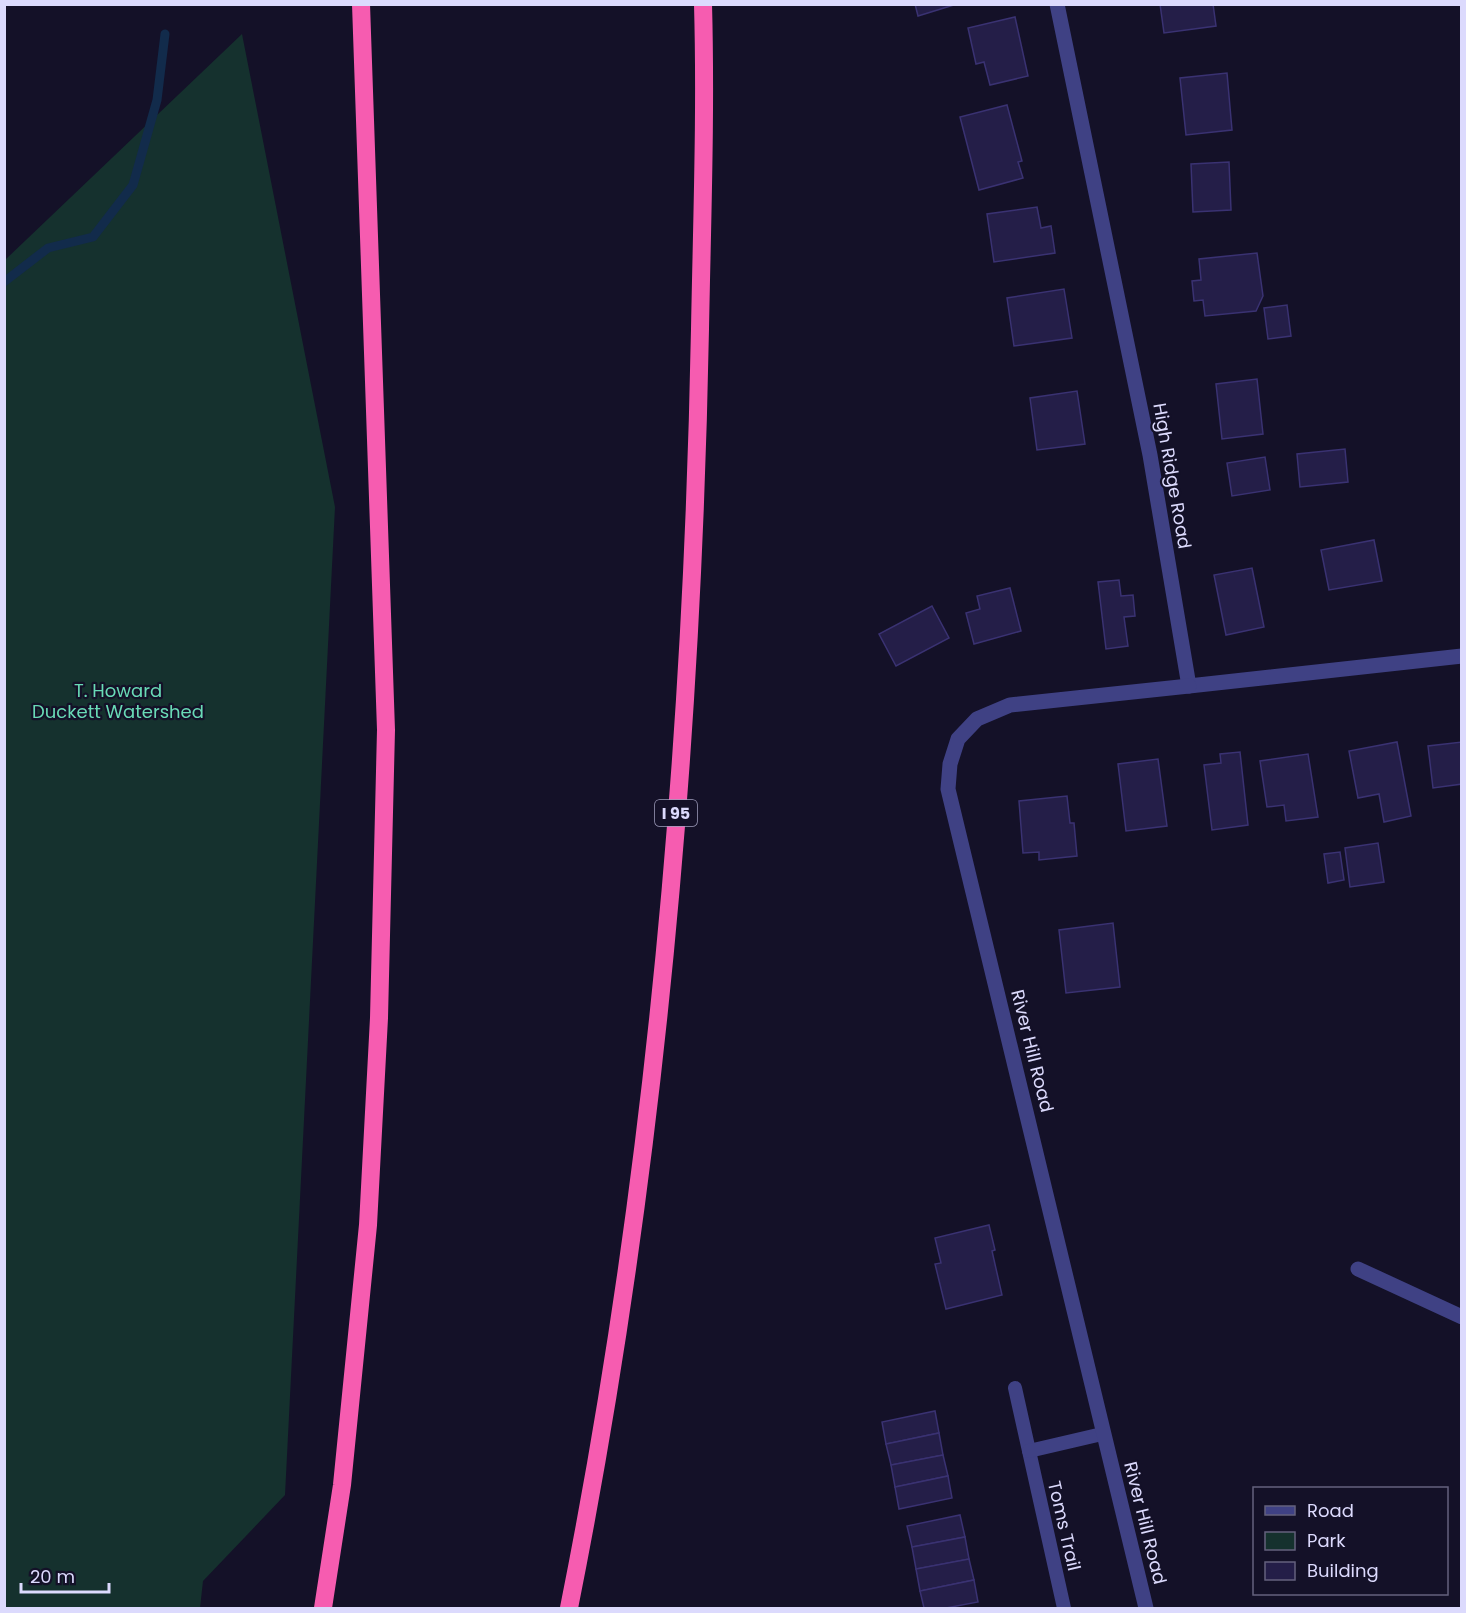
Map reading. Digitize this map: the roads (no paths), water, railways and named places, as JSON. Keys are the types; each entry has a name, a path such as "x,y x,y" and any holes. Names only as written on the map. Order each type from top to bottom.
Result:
{"highway":[{"path":"323,1608 342,1485 368,1225 379,1018 386,730 361,4"},
{"name":"I 95","path":"569,1608 585,1525 629,1242 655,1034 685,714 698,439 703,8"}],"street":[{"name":"High Ridge Road","path":"1057,4 1150,455 1189,686"},
{"path":"1189,686 1461,656"},
{"name":"River Hill Road","path":"1146,1608 1102,1434 1038,1156 948,789 950,764 958,739 977,719 1010,705 1189,686"},
{"path":"1358,1269 1461,1317"}],"lane":[{"name":"Toms Trail","path":"1015,1388 1064,1608"},
{"path":"1029,1451 1102,1434"}],"waterway":[{"path":"4,282 48,248 93,237 133,185 157,100 165,34"}],"park label":[{"name":"T. Howard Duckett Watershed","path":"118,701"}]}
